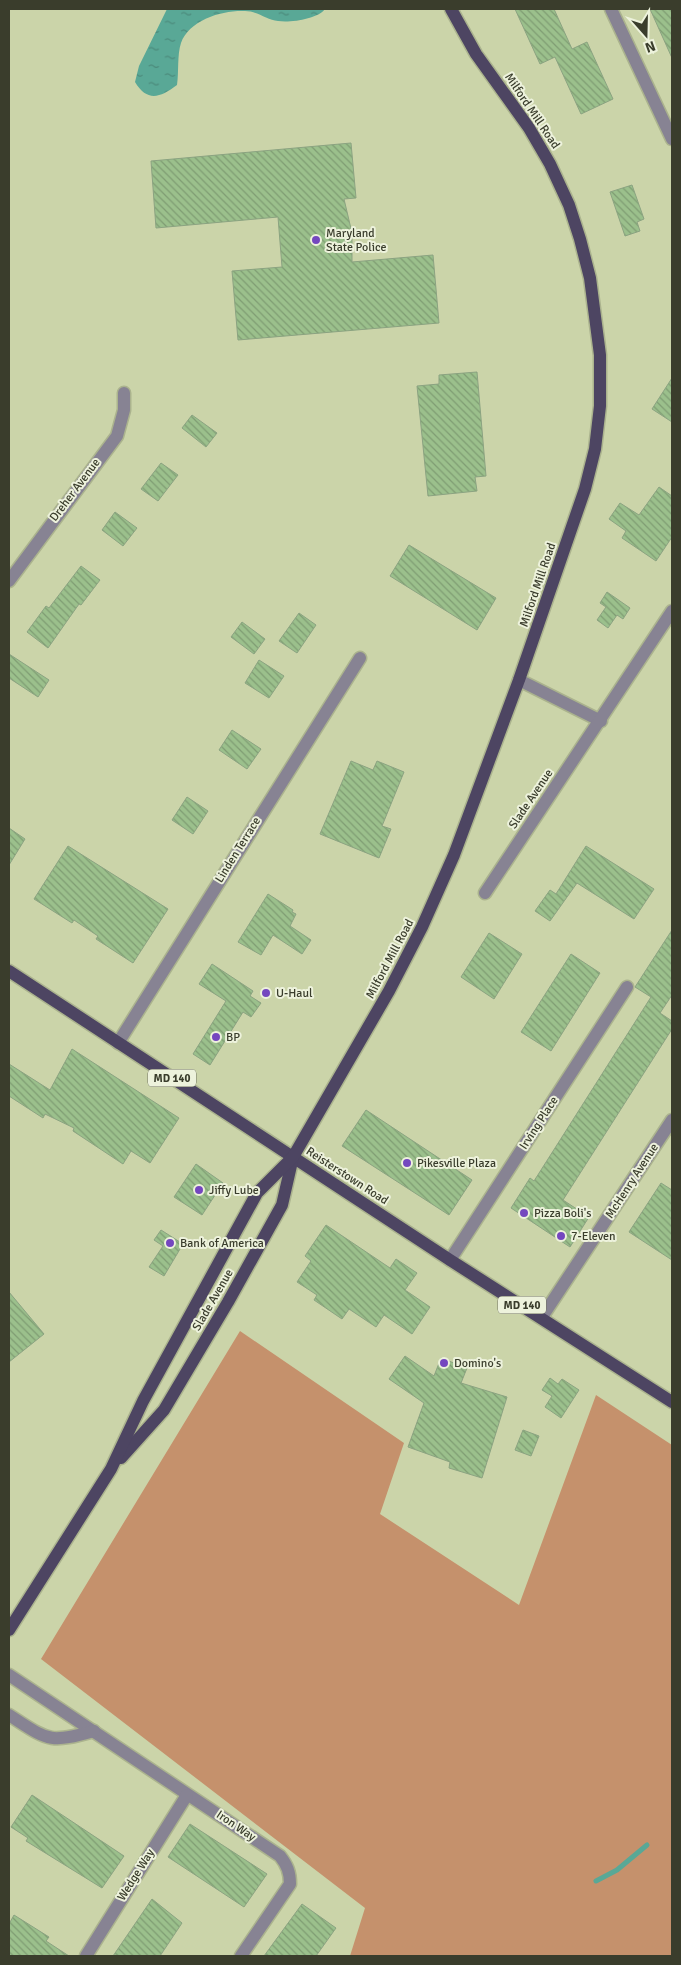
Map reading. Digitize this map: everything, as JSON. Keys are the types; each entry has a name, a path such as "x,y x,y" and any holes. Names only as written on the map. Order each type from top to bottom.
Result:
{"main road":[{"name":"Milford Mill Road","path":"293,1157 389,991 422,927 454,855 519,680 586,489 595,449 600,406 600,355 597,318 590,278 569,205 550,164 530,128 476,54 451,9"},
{"name":"Reisterstown Road","path":"9,971 450,1260 542,1317 672,1402"},
{"name":"Slade Avenue","path":"9,1630 111,1469 143,1401 257,1192 293,1157"},
{"name":"Slade Avenue","path":"111,1469 164,1410 228,1302 282,1204 293,1157"}],"street":[{"path":"611,9 672,139"},
{"name":"Dreher Avenue","path":"9,581 117,436 124,410 124,393"},
{"name":"Slade Avenue","path":"486,893 672,611"},
{"name":"Linden Terrace","path":"118,1043 360,658"},
{"path":"519,680 600,721"},
{"name":"Irving Place","path":"450,1260 627,987"},
{"name":"McHenry Avenue","path":"542,1317 672,1120"},
{"name":"Iron Way","path":"9,1675 280,1856 287,1864 290,1884 241,1956"},
{"path":"9,1715 49,1739 58,1740 94,1731"},
{"name":"Wedge Way","path":"86,1956 187,1795"}],"shaded area":[{"path":"240,1331 404,1443 380,1514 519,1605 596,1395 672,1445 672,1956 350,1956 365,1908 41,1659"}],"water":[{"path":"167,9 325,9 303,20 274,20 254,12 245,11 226,12 207,18 191,28 181,43 177,85 165,93 154,96 144,93 135,82 139,66"}],"building":[{"path":"515,9 554,9 572,49 587,42 613,99 581,114 555,57 540,64"},
{"path":"650,9 672,9 672,58"},
{"name":"Maryland State Police","path":"351,143 356,198 344,199 352,233 352,262 433,255 439,323 238,340 232,271 282,267 278,217 156,228 151,161"},
{"path":"632,185 644,219 637,222 640,231 625,236 610,192"},
{"path":"477,372 486,476 475,477 477,491 428,496 417,386 439,384 439,375"},
{"path":"672,378 672,422 652,409"},
{"path":"192,415 217,433 206,447 182,428"},
{"path":"161,463 178,475 158,501 141,489"},
{"path":"659,487 672,496 672,537 656,561 622,538 626,531 609,519 620,503 639,515"},
{"path":"115,512 137,528 123,546 102,530"},
{"path":"409,545 496,598 477,630 390,576"},
{"path":"81,566 100,580 81,605 79,604 48,648 27,632 46,606 49,608"},
{"path":"607,592 630,608 623,619 617,615 608,628 597,620 606,607 600,603"},
{"path":"299,613 316,625 297,653 279,641"},
{"path":"242,622 265,639 254,654 231,637"},
{"path":"9,654 49,680 38,697 9,678"},
{"path":"259,660 284,676 269,698 245,683"},
{"path":"232,730 261,749 247,769 219,750"},
{"path":"351,761 373,770 377,761 404,772 382,826 391,829 379,858 320,834"},
{"path":"187,797 208,811 193,834 172,820"},
{"path":"9,828 25,839 9,865"},
{"path":"68,846 168,909 133,963 96,939 98,936 74,920 72,923 34,899"},
{"path":"586,846 654,889 634,919 577,883 550,921 535,911 550,890 556,894"},
{"path":"268,894 293,910 292,912 296,914 290,926 311,940 302,954 273,935 261,955 238,942"},
{"path":"672,930 672,995 660,1013 672,1021 672,1029 563,1200 589,1217 570,1247 511,1208 530,1178 534,1181 651,997 635,987"},
{"path":"489,933 522,954 494,999 461,977"},
{"path":"571,954 600,973 551,1051 521,1032"},
{"path":"212,964 253,991 250,996 261,1003 251,1017 243,1012 210,1065 193,1054 226,1001 199,984"},
{"path":"72,1049 179,1118 150,1163 131,1151 123,1164 73,1131 74,1128 45,1114 43,1118 9,1096 9,1064 50,1090"},
{"name":"Pikesville Plaza","path":"366,1110 472,1180 449,1215 342,1146"},
{"name":"Jiffy Lube","path":"196,1164 223,1183 202,1215 174,1197"},
{"path":"661,1183 672,1190 672,1260 629,1232"},
{"path":"326,1225 390,1268 396,1259 417,1273 405,1290 430,1307 412,1334 384,1315 376,1327 349,1309 342,1319 314,1300 317,1295 297,1282 311,1261 305,1256"},
{"path":"161,1230 183,1244 164,1276 149,1267 163,1246 154,1240"},
{"path":"9,1292 44,1334 9,1362"},
{"path":"405,1356 434,1376 441,1358 467,1368 461,1383 507,1397 482,1478 449,1468 450,1462 408,1447 424,1403 389,1379"},
{"path":"550,1378 558,1384 562,1379 579,1390 561,1418 545,1407 552,1396 542,1390"},
{"path":"523,1430 539,1436 531,1456 515,1450"},
{"path":"32,1795 124,1856 102,1888 26,1841 28,1838 11,1827"},
{"path":"190,1824 267,1874 244,1907 168,1857"},
{"path":"152,1899 182,1923 160,1956 113,1956"},
{"path":"302,1904 336,1928 316,1956 264,1956"},
{"path":"14,1915 49,1937 46,1941 69,1956 9,1956 9,1924"}],"waterway":[{"path":"596,1881 617,1870 647,1845"}],"place":[{"name":"Maryland State Police","path":"316,240"},
{"name":"U-Haul","path":"266,993"},
{"name":"BP","path":"216,1037"},
{"name":"Pikesville Plaza","path":"407,1163"},
{"name":"Jiffy Lube","path":"199,1190"},
{"name":"Pizza Boli's","path":"524,1213"},
{"name":"7-Eleven","path":"561,1236"},
{"name":"Bank of America","path":"170,1243"},
{"name":"Domino's","path":"444,1363"}]}
